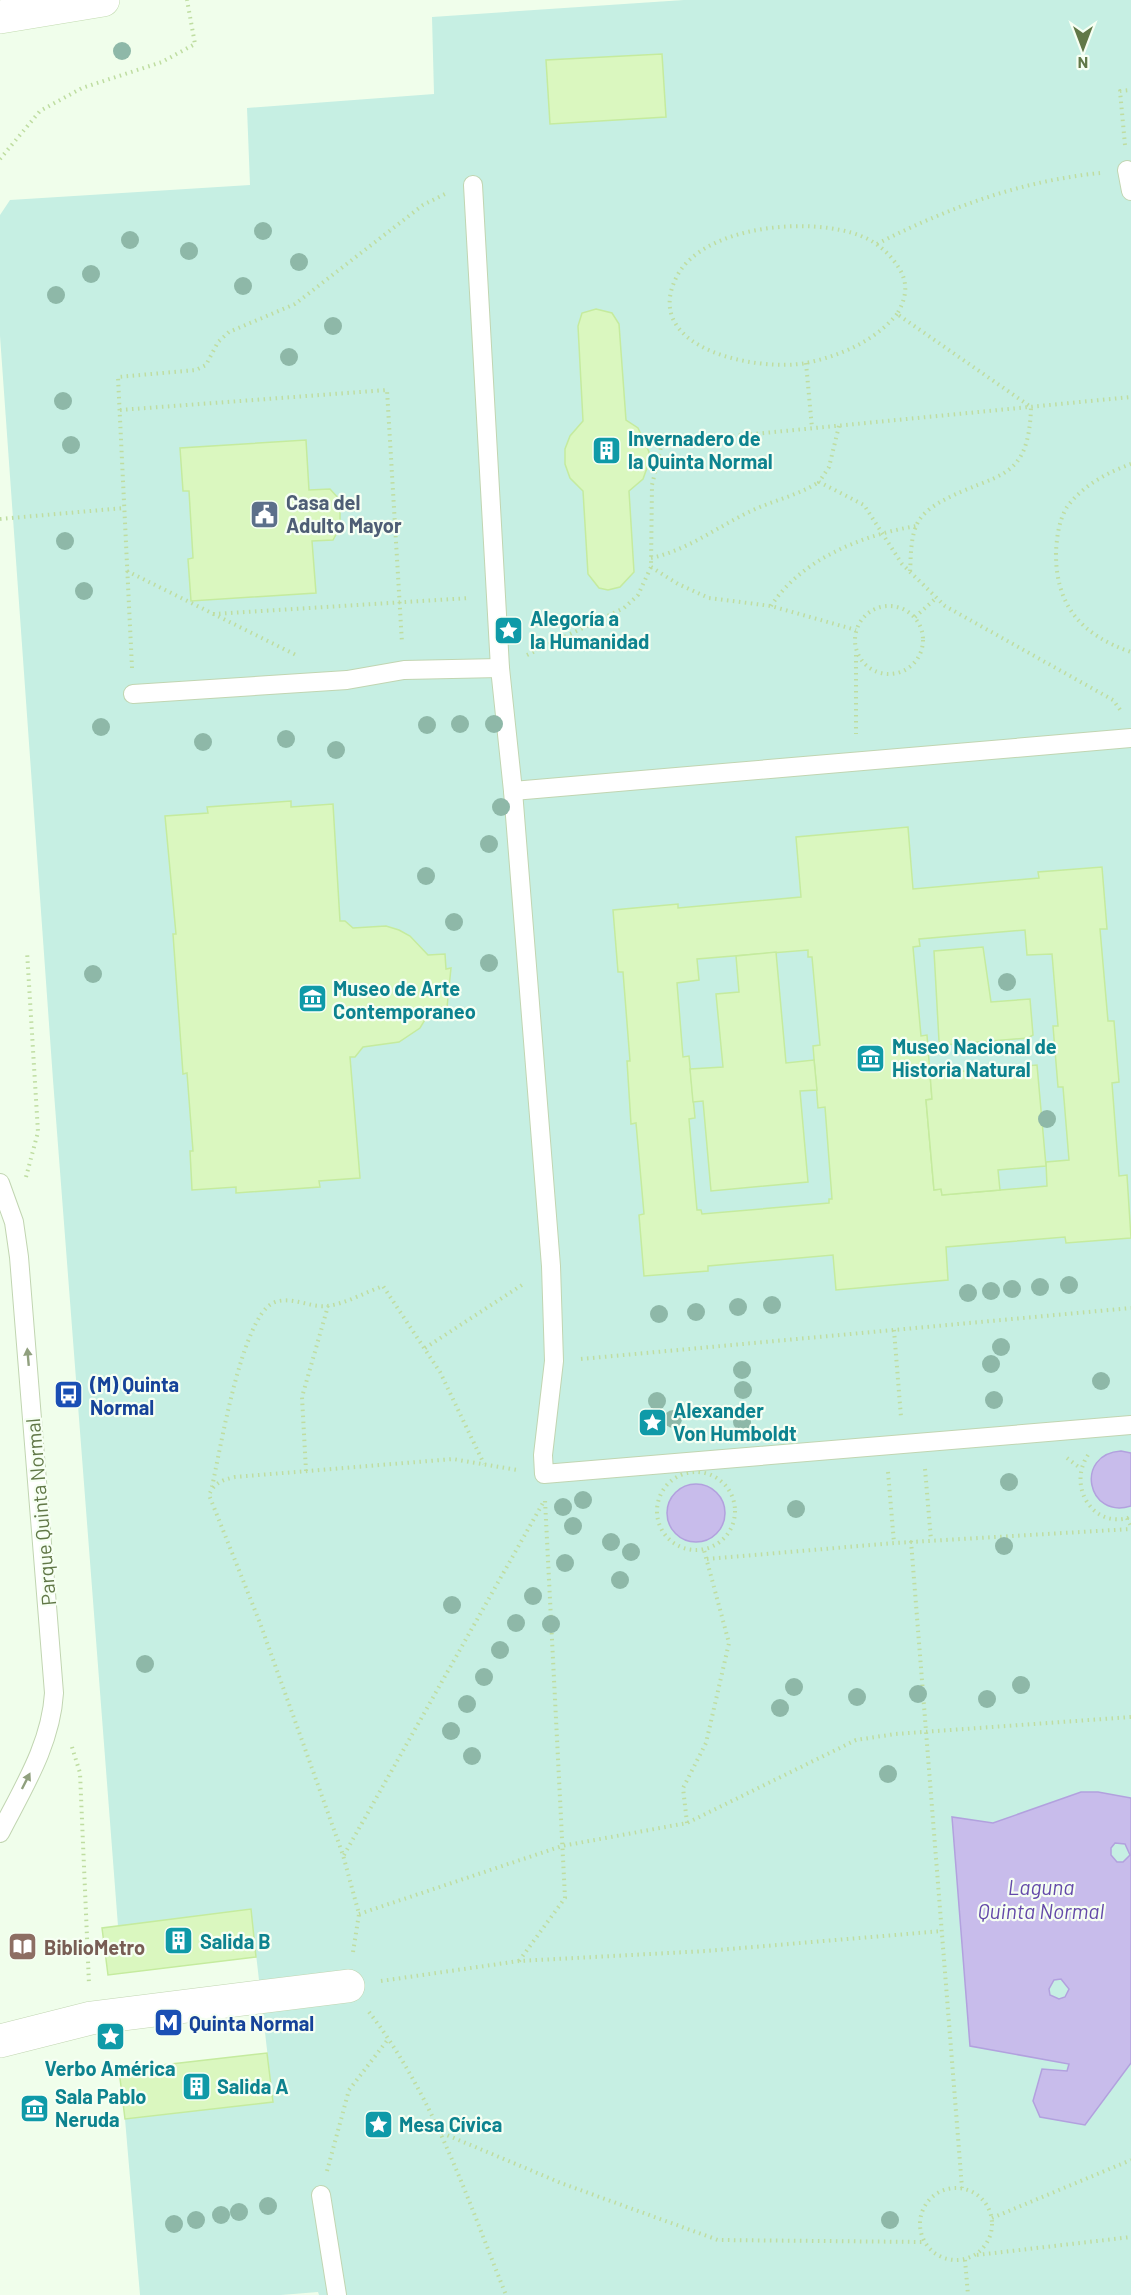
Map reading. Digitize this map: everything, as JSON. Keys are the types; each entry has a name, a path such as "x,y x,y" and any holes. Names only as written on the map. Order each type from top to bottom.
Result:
{"street":[{"path":"0,16 103,0"},
{"path":"0,2041 91,2018 348,1986"}],"lane":[{"path":"1127,170 1131,191"},
{"path":"473,185 500,668 513,792 551,1266 554,1361 543,1455 544,1474 1131,1425"},
{"path":"133,694 347,680 404,670 500,668"},
{"path":"513,792 1131,738"},
{"name":"Parque Quinta Normal","path":"0,1183 14,1222 27,1342 54,1693 53,1715 39,1756 0,1833"},
{"path":"321,2195 337,2295"}],"path":[{"path":"0,159 40,111 82,88 162,62 195,44 187,0"},
{"path":"877,244 918,223 1006,191 1046,181 1127,170 1120,91 1131,90"},
{"path":"133,694 118,377 196,370 206,365 221,338 229,332 295,304 423,205 442,194 473,185"},
{"path":"795,226 841,230 877,244 893,259 903,275 904,302 897,314 887,326 861,343 806,363 783,365 750,363 730,359 700,345 684,333 673,315 673,285 680,271 696,252 712,243 795,226"},
{"path":"897,314 1031,407"},
{"path":"806,363 813,428"},
{"path":"120,410 387,390 404,670"},
{"path":"500,668 624,609 638,595 651,567 652,484 662,443 1131,397"},
{"path":"910,573 916,526 923,516 938,503 991,481 1012,468 1027,443 1031,407"},
{"path":"651,558 690,544 742,515 805,491 819,482 828,467 839,426"},
{"path":"1131,464 1096,481 1067,507 1057,540 1056,560 1058,581 1071,613 1104,640 1131,652"},
{"path":"819,482 864,505 910,573 935,599 986,631 1113,700 1125,716"},
{"path":"0,519 124,508"},
{"path":"771,606 795,576 831,555 882,534 916,526"},
{"path":"651,567 678,584 709,598 771,606 856,630"},
{"path":"127,571 347,680"},
{"path":"213,614 496,597"},
{"path":"915,617 935,599"},
{"path":"856,652 870,669 891,675 902,672 919,658 924,637 915,617 897,606 886,606 867,613 856,630 856,652 856,762"},
{"path":"14,1222 38,1132 27,951"},
{"path":"424,1348 551,1266"},
{"path":"485,1465 462,1415 424,1348 383,1286 328,1306 286,1300 272,1303 257,1319 243,1352 212,1487 208,1495 260,1623 344,1855 545,1499"},
{"path":"306,1471 302,1397 328,1306"},
{"path":"554,1361 1131,1308"},
{"path":"894,1330 894,1543"},
{"path":"923,1442 931,1540"},
{"path":"707,1559 910,1541 1131,1528 1129,1517 1113,1519 1100,1515 1082,1495 1079,1482 1080,1468 1091,1452"},
{"path":"212,1487 223,1479 235,1477 453,1459 544,1474 565,1898 519,1961"},
{"path":"697,1472 720,1480 729,1489 734,1501 733,1526 726,1537 704,1550 690,1550 672,1542 660,1527 656,1514 658,1500 664,1488 684,1474 697,1472"},
{"path":"910,1541 962,2188"},
{"path":"687,1823 683,1788 706,1743 729,1643 704,1550"},
{"path":"54,1693 80,1773 91,2018"},
{"path":"358,1914 562,1845 687,1823 856,1740 926,1732 1131,1717"},
{"path":"348,1986 519,1961 706,1951 942,1931"},
{"path":"321,2195 349,2090 389,2038"},
{"path":"506,2295 442,2133 561,2182 718,2240 924,2242"},
{"path":"992,2218 1131,2160"},
{"path":"962,2188 976,2193 985,2201 992,2218 991,2236 985,2247 976,2255 965,2260 941,2258 924,2242 920,2218 924,2207 941,2191 962,2188"},
{"path":"976,2255 1131,2237"},
{"path":"965,2260 968,2295"}],"shaded area":[{"path":"684,0 1131,0 1131,2295 319,2295 318,2292 281,2295 140,2295 125,2119 273,2102 256,1954 118,1926 53,1080 0,336 0,215 10,200 250,185 247,108 434,94 432,17"}],"water":[{"path":"1121,1451 1131,1453 1131,1506 1116,1508 1104,1504 1096,1496 1092,1485 1092,1473 1097,1463 1106,1455"},
{"path":"696,1484 707,1486 720,1497 725,1513 723,1524 712,1537 696,1542 685,1540 672,1529 667,1513 669,1502 680,1489"},
{"name":"Laguna Quinta Normal","path":"1081,1792 1098,1792 1131,1798 1131,2063 1085,2125 1040,2117 1033,2101 1042,2069 1067,2071 1069,2064 970,2046 952,1817 993,1823","holes":["1115,1843 1125,1844 1130,1855 1123,1862 1117,1862 1111,1855 1111,1848","1061,1979 1069,1989 1065,1997 1059,1999 1050,1995 1049,1989 1054,1980"]}],"building":[{"path":"662,54 666,117 550,124 546,60"},
{"name":"Invernadero de la Quinta Normal","path":"596,309 612,313 619,324 626,420 638,428 649,452 648,465 643,479 629,491 634,572 620,587 608,590 599,588 588,574 583,491 570,478 565,464 565,449 570,436 583,421 578,326 582,313"},
{"name":"Casa del Adulto Mayor","path":"306,440 309,490 330,489 340,500 340,527 333,540 312,541 316,593 191,601 188,559 193,558 189,491 183,491 180,448"},
{"name":"Museo de Arte Contemporaneo","path":"291,801 291,807 333,804 340,921 345,921 353,928 386,926 399,930 410,936 428,955 445,954 446,969 451,968 447,1007 432,1008 420,1028 399,1042 363,1047 355,1057 350,1057 360,1178 319,1181 320,1187 236,1193 236,1187 192,1190 190,1151 193,1151 187,1073 183,1074 173,934 176,934 165,816 208,813 207,807"},
{"name":"Museo Nacional de Historia Natural","path":"908,827 913,889 1039,878 1038,872 1102,867 1107,929 1100,929 1108,1021 1114,1021 1119,1082 1112,1083 1119,1176 1127,1175 1131,1238 1066,1243 1065,1237 946,1247 948,1280 836,1290 833,1255 708,1266 708,1271 644,1276 639,1215 644,1214 636,1123 631,1124 627,1061 630,1061 623,972 618,972 613,910 678,904 678,908 801,897 796,837","holes":["1025,930 1027,955 1052,954 1058,1026 1053,1026 1058,1087 1063,1087 1069,1160 1046,1162 1047,1186 942,1195 941,1189 934,1190 926,1100 932,1099 927,1035 921,1036 913,947 920,946 919,939","808,950 808,957 812,957 820,1045 813,1046 818,1108 825,1107 832,1199 829,1199 829,1203 702,1214 701,1210 697,1210 689,1119 695,1118 689,1056 683,1057 677,983 699,980 697,959"]},
{"path":"983,947 991,1002 1030,999 1033,1035 1028,1038 943,1045 939,1041 934,951"},
{"path":"776,952 786,1063 814,1060 817,1090 800,1091 808,1182 711,1191 703,1101 693,1102 690,1069 723,1067 716,994 739,992 736,956"},
{"path":"1037,1065 1046,1166 998,1170 1000,1190 942,1195 941,1189 934,1190 926,1100 932,1099 930,1074"},
{"name":"Salida B","path":"251,1909 256,1957 108,1975 102,1928"},
{"name":"Salida A","path":"267,2053 273,2102 125,2119 119,2070"}],"place":[{"name":"Invernadero de la Quinta Normal","path":"607,450"},
{"name":"Casa del Adulto Mayor","path":"265,514"},
{"name":"Alegoría a la Humanidad","path":"509,630"},
{"name":"Museo de Arte Contemporaneo","path":"312,999"},
{"name":"Museo Nacional de Historia Natural","path":"871,1058"},
{"name":"(M) Quinta Normal","path":"69,1395"},
{"name":"Alexander Von Humboldt","path":"652,1422"},
{"name":"Salida B","path":"179,1941"},
{"name":"BiblioMetro","path":"23,1947"},
{"name":"Quinta Normal","path":"168,2023"},
{"name":"Verbo América","path":"110,2037"},
{"name":"Salida A","path":"196,2086"},
{"name":"Sala Pablo Neruda","path":"34,2108"},
{"name":"Mesa Cívica","path":"378,2124"}]}
